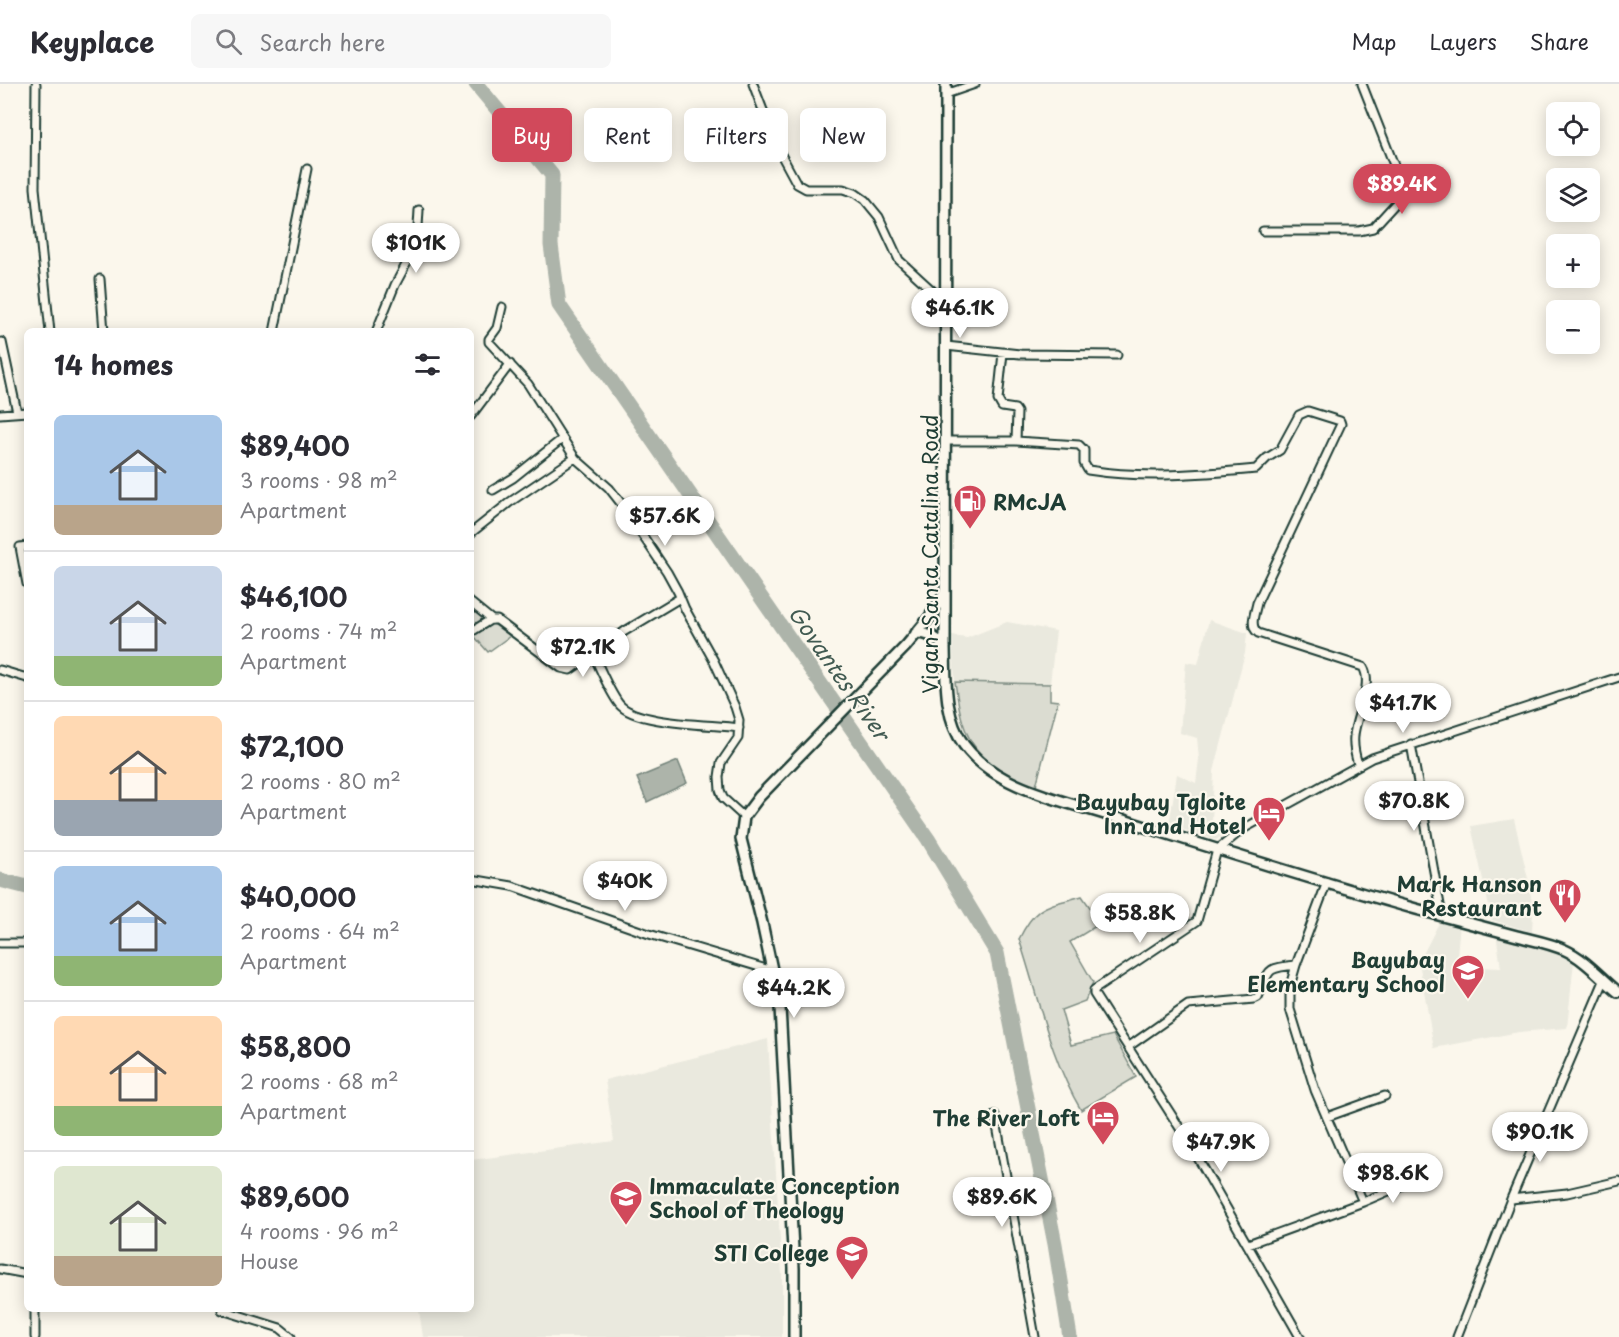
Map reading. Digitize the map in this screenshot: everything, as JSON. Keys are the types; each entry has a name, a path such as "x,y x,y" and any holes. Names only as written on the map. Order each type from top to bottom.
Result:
{"main road":[{"name":"Vigan-Santa Catalina Road","path":"946,89 944,593 946,692 955,726 964,744 999,776 1032,791 1217,850 1565,950 1619,992"},
{"path":"794,1337 794,1268 783,1040 773,971 741,839 744,817 759,797 916,633 929,618 944,593"},
{"path":"916,633 933,636 945,648"}],"street":[{"path":"36,84 35,188 50,328"},
{"path":"753,84 777,147 796,184 806,189 843,189 865,200 879,217 899,260 946,303"},
{"path":"946,89 975,84"},
{"path":"1263,231 1359,231 1373,228 1405,192 1362,84"},
{"path":"275,328 307,170"},
{"path":"378,328 395,285 417,244 419,210"},
{"path":"100,279 104,328"},
{"path":"502,308 497,328 489,341 528,384 575,458 609,488 620,502 667,572 729,694 735,707 739,728 736,744 721,763 718,777 723,798 744,817"},
{"path":"2,342 17,412"},
{"path":"946,346 1003,353 1117,355"},
{"path":"1003,353 998,400 1002,407 1017,412 1016,441"},
{"path":"474,412 510,364"},
{"path":"0,414 24,411"},
{"path":"946,441 1016,441 1079,445 1084,450 1084,463 1088,470 1186,475 1256,469 1280,450 1299,415 1308,411 1340,421 1341,424 1257,603 1253,623 1254,630 1258,633 1364,668 1367,675 1366,688 1354,735 1358,764"},
{"path":"493,490 513,478 562,439"},
{"path":"474,531 510,502 575,458"},
{"path":"24,546 20,547 24,568"},
{"path":"474,605 565,669 573,669 625,631 681,598"},
{"path":"474,630 492,620"},
{"path":"592,654 619,704 634,715 739,728"},
{"path":"0,670 24,677"},
{"path":"1300,1337 1190,1144 1094,994 1094,990 1197,921 1217,850 1243,829 1277,812 1358,764 1411,744 1619,677"},
{"path":"1411,744 1442,916"},
{"path":"474,880 512,886 649,933 773,971"},
{"path":"1327,882 1290,986 1290,1009 1315,1089 1364,1202"},
{"path":"0,943 24,943"},
{"path":"1128,1047 1188,1005 1254,999 1259,994 1268,972 1276,967 1296,966"},
{"path":"1457,1337 1511,1199 1604,981"},
{"path":"1328,1117 1385,1096"},
{"path":"995,1115 1035,1337"},
{"path":"1511,1199 1567,1193 1619,1181"},
{"path":"1248,1244 1412,1182"},
{"path":"0,1269 24,1273"},
{"path":"35,1312 35,1337"},
{"path":"228,1312 280,1328 291,1337"}],"shaded area":[{"path":"474,609 485,619 474,626"},
{"path":"1209,620 1247,633 1245,653 1214,771 1212,822 1218,831 1227,833 1216,840 1169,825 1177,774 1196,783 1199,759 1197,738 1180,733 1186,662 1198,664"},
{"path":"1007,622 1056,631 1050,684 955,682 952,636 967,638"},
{"path":"492,623 510,636 488,652 474,636 483,627"},
{"path":"955,682 1050,684 1050,700 1058,701 1036,786 1009,776 979,753 963,722"},
{"path":"678,761 687,783 647,802 637,778"},
{"path":"1514,819 1529,883 1533,911 1532,932 1492,920 1471,826"},
{"path":"1082,896 1101,923 1070,942 1093,982 1085,1001 1061,1010 1071,1045 1113,1035 1136,1077 1081,1110 1061,1069 1045,1026 1019,939 1037,912 1051,905"},
{"path":"1441,919 1460,923 1456,966 1501,968 1496,933 1547,948 1574,961 1567,1028 1519,1032 1434,1048 1419,962"},
{"name":"Immaculate Conception School of Theology","path":"768,1039 782,1274 782,1337 423,1337 419,1312 474,1312 474,1160 614,1141 605,1080"}],"waterway":[{"name":"Govantes River","path":"476,84 552,175 551,245 559,305 928,839 997,953 1055,1244 1070,1337"},
{"path":"0,880 24,886"}],"place":[{"name":"RMcJA","path":"970,530"},
{"name":"Bayubay Tgloite Inn and Hotel","path":"1269,842"},
{"name":"Mark Hanson Restaurant","path":"1565,924"},
{"name":"Bayubay Elementary School","path":"1468,1000"},
{"name":"The River Loft","path":"1103,1146"},
{"name":"Immaculate Conception School of Theology","path":"626,1226"},
{"name":"STI College","path":"852,1281"}]}
